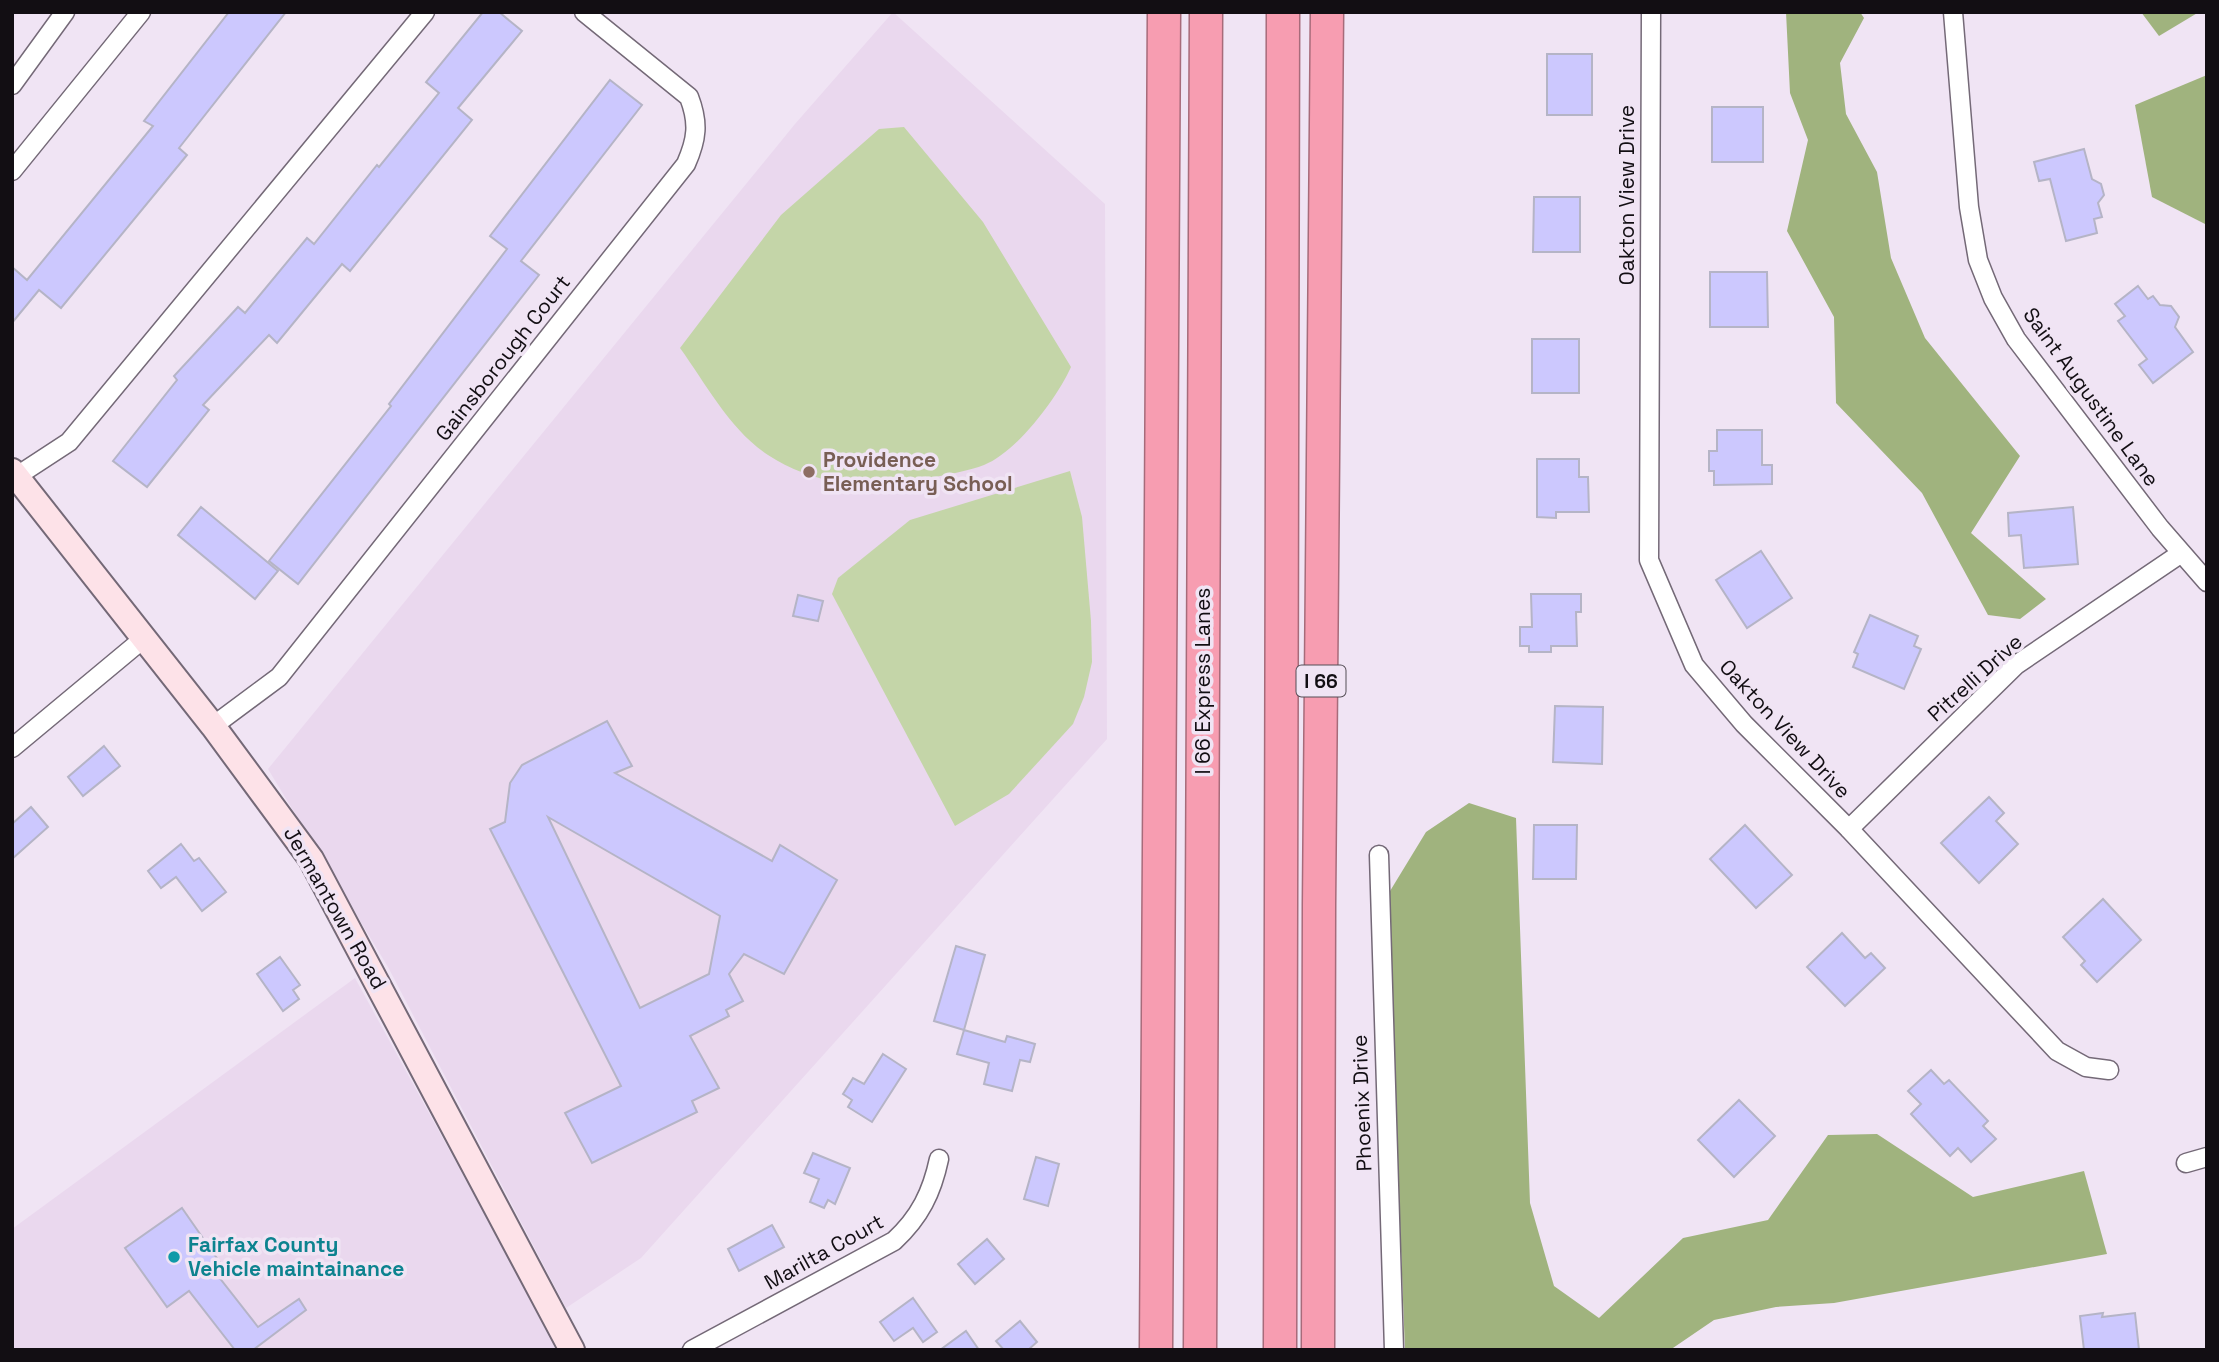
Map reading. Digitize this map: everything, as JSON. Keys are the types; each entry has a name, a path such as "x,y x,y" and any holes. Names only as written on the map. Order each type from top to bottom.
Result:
{"highway":[{"path":"1156,1350 1164,12"},
{"name":"I 66 Express Lanes","path":"1200,1350 1206,12"},
{"path":"1280,1350 1283,12"},
{"name":"I 66","path":"1318,1350 1318,905 1327,12"}],"main road":[{"name":"Jermantown Road","path":"15,473 213,726 311,859 572,1350"}],"street":[{"path":"12,85 65,12"},
{"path":"12,171 141,12"},
{"path":"15,473 69,442 425,12"},
{"name":"Gainsborough Court","path":"213,726 279,677 686,164 696,139 696,117 689,97 584,12"},
{"name":"Oakton View Drive","path":"1651,12 1649,560 1694,664 1744,724 1849,829 2057,1051 2086,1067 2109,1070"},
{"name":"Saint Augustine Lane","path":"1953,12 1969,207 1978,260 1993,298 2016,338 2180,554 2207,582"},
{"name":"Pitrelli Drive","path":"1849,829 2016,665 2180,554"},
{"path":"12,748 143,639"},
{"name":"Phoenix Drive","path":"1379,855 1394,1350"},
{"path":"2186,1163 2207,1157"},
{"name":"Marilta Court","path":"692,1350 894,1241 906,1230 928,1198 939,1159"}],"shaded area":[{"name":"Providence Elementary School","path":"893,12 1105,204 1107,739 641,1258 566,1308 388,967 268,769 795,124"},
{"path":"355,978 559,1350 12,1350 12,1229"}],"green space":[{"path":"1786,12 1860,12 1864,18 1840,63 1846,114 1877,172 1891,258 1925,338 2020,456 1971,533 2046,599 2020,619 1988,615 1922,493 1836,403 1834,317 1787,231 1808,140 1790,93"},
{"path":"2141,12 2199,12 2159,36"},
{"path":"2207,75 2207,225 2152,197 2135,105"},
{"path":"904,127 983,222 1071,367 1035,423 1010,449 984,465 934,477 893,482 842,483 794,469 754,445 730,420 680,348 781,215 879,129"},
{"path":"1070,471 1082,517 1091,621 1092,662 1084,697 1073,724 1009,794 955,826 832,594 838,578 910,520"},
{"path":"1469,803 1516,818 1530,1203 1554,1286 1599,1318 1683,1238 1768,1220 1828,1135 1877,1134 1973,1197 2084,1171 2107,1254 1834,1303 1776,1307 1714,1320 1670,1350 1405,1350 1387,896 1426,832"}],"building":[{"path":"229,12 286,12 179,148 187,155 61,308 39,290 12,323 12,267 27,280 153,126 144,121"},
{"path":"483,12 499,12 522,31 458,108 472,120 350,271 342,264 277,343 269,335 203,405 209,410 147,487 113,461 177,380 174,376 238,307 245,313 307,238 314,244 377,165 379,167 439,93 426,82"},
{"path":"1547,54 1592,54 1592,115 1547,115"},
{"path":"610,80 642,105 521,261 539,275 298,584 269,561 391,406 389,404 507,249 490,236"},
{"path":"1712,107 1763,107 1763,162 1712,162"},
{"path":"2084,149 2092,179 2101,184 2104,195 2098,203 2102,217 2094,219 2097,233 2066,241 2050,179 2039,181 2034,162"},
{"path":"1534,197 1580,197 1580,252 1533,252"},
{"path":"1710,272 1767,272 1768,327 1710,327"},
{"path":"2138,286 2148,299 2153,296 2160,305 2171,306 2179,317 2175,327 2193,352 2153,383 2139,365 2147,359 2118,321 2125,316 2115,304"},
{"path":"1532,339 1579,339 1579,393 1532,393"},
{"path":"1717,430 1762,430 1762,465 1772,465 1772,484 1714,485 1714,471 1709,471 1709,451 1717,451"},
{"path":"1537,459 1579,459 1579,477 1588,477 1589,512 1556,512 1556,518 1537,517"},
{"path":"201,507 278,571 255,599 178,535"},
{"path":"2073,507 2078,564 2024,568 2021,535 2009,536 2008,513"},
{"path":"1761,551 1792,598 1747,628 1716,580"},
{"path":"1531,594 1581,594 1581,612 1576,612 1577,646 1551,646 1551,652 1529,652 1529,646 1520,646 1520,627 1532,627"},
{"path":"798,595 823,601 818,621 793,616"},
{"path":"1870,615 1918,636 1914,646 1921,649 1904,689 1853,667 1858,654 1854,652"},
{"path":"1555,706 1603,707 1602,764 1553,762"},
{"path":"607,721 632,766 615,773 772,861 780,845 837,880 784,974 744,954 729,974 743,1001 726,1010 729,1016 690,1036 719,1088 692,1101 697,1112 592,1163 565,1113 621,1086 490,829 505,822 510,783 522,765","holes":["548,817 720,916 709,974 640,1008"]},
{"path":"104,746 120,766 83,796 68,777"},
{"path":"1989,797 2004,813 1996,821 2018,844 1979,883 1941,843"},
{"path":"31,807 48,827 12,859 12,824"},
{"path":"1534,825 1577,825 1576,879 1533,879"},
{"path":"1745,825 1792,875 1756,908 1710,859"},
{"path":"181,844 194,861 199,858 226,892 202,911 176,877 161,888 148,871"},
{"path":"2103,899 2141,940 2097,982 2081,965 2085,961 2063,937"},
{"path":"1842,933 1865,958 1871,953 1885,968 1845,1006 1807,967"},
{"path":"956,946 985,955 964,1030 934,1021"},
{"path":"280,957 300,985 293,990 299,999 283,1011 257,974"},
{"path":"964,1030 1005,1042 1007,1036 1035,1044 1030,1062 1020,1060 1012,1091 984,1084 989,1063 957,1054"},
{"path":"883,1054 906,1069 872,1122 848,1107 852,1100 843,1094 853,1078 864,1084"},
{"path":"1931,1070 1944,1084 1949,1080 1988,1121 1983,1126 1996,1139 1971,1162 1958,1148 1950,1156 1911,1114 1921,1104 1908,1091"},
{"path":"1739,1100 1775,1136 1734,1177 1698,1140"},
{"path":"813,1153 850,1168 835,1204 828,1200 824,1208 810,1202 819,1179 804,1173"},
{"path":"1036,1157 1059,1164 1048,1206 1024,1199"},
{"path":"182,1208 223,1267 215,1272 258,1327 299,1299 306,1310 253,1350 235,1350 189,1291 167,1307 125,1248"},
{"path":"772,1225 784,1247 739,1271 728,1249"},
{"path":"987,1239 1004,1259 975,1284 958,1264"},
{"path":"913,1298 937,1332 923,1342 913,1328 894,1341 880,1322"},
{"path":"2103,1313 2102,1317 2135,1313 2139,1350 2084,1350 2080,1316"},
{"path":"1020,1321 1037,1342 1028,1350 1004,1350 996,1341"},
{"path":"966,1331 979,1350 940,1350"}],"place":[{"name":"Providence Elementary School","path":"809,472"},
{"name":"Fairfax County Vehicle maintainance","path":"174,1257"}]}
